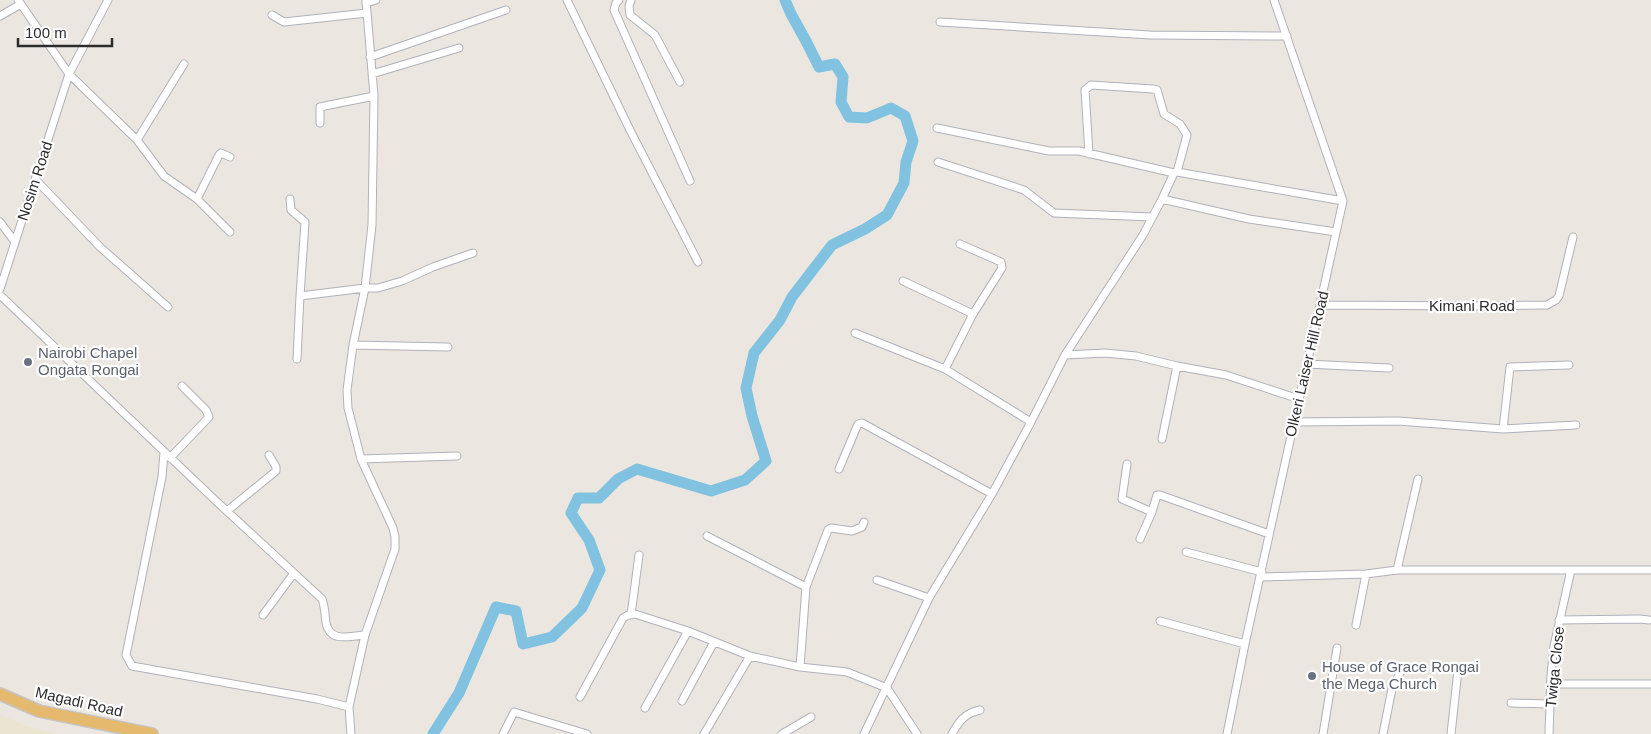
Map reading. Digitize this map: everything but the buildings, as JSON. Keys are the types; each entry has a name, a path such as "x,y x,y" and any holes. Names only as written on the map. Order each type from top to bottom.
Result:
{"highway":[{"name":"Magadi Road","path":"0,694 39,711 152,734"}],"street":[{"name":"Nosim Road","path":"0,289 69,74 108,0"},
{"path":"351,734 349,707 365,635 394,555 395,537 361,459 348,408 347,390 353,345 365,288 372,225 374,96 366,2 376,0"},
{"path":"567,0 630,130 698,262"},
{"path":"620,0 616,3 614,10 690,181"},
{"path":"630,0 630,15 655,35 680,82"},
{"path":"937,128 1049,151 1079,152 1176,173 1343,201 1274,0"},
{"path":"0,16 20,2 69,74 137,140 164,176 197,199 230,232"},
{"path":"370,57 506,10"},
{"path":"272,15 284,22 367,14"},
{"path":"940,22 1150,35 1287,36"},
{"path":"372,74 459,48"},
{"path":"137,140 184,64"},
{"path":"864,734 929,598 992,494 1065,355 1143,235 1162,200 1176,173 1187,135 1180,124 1164,114 1157,90 1091,85 1085,90 1089,154"},
{"path":"320,123 320,107 374,96"},
{"path":"197,199 219,155 221,153 230,158"},
{"path":"938,162 1024,190 1054,213 1152,218"},
{"path":"36,180 100,248 168,307"},
{"path":"290,199 291,210 305,222 297,359"},
{"path":"1162,200 1249,218 1336,232"},
{"name":"Olkeri Laiser Hill Road","path":"1227,734 1245,644 1343,201"},
{"path":"0,222 15,242"},
{"name":"Kimani Road","path":"1321,305 1547,305 1559,296 1574,237"},
{"path":"945,368 973,314 1002,268 1001,262 960,244"},
{"path":"300,296 378,288 402,281 474,253"},
{"path":"903,282 973,314"},
{"path":"0,294 167,455 322,599 326,624 330,634 336,638 365,635"},
{"path":"855,333 945,368 1031,422"},
{"path":"353,345 448,348"},
{"path":"1065,355 1105,353 1136,356 1226,375 1299,399"},
{"path":"1308,364 1389,368"},
{"path":"1162,439 1177,366"},
{"path":"1504,429 1510,367 1568,366"},
{"path":"182,386 206,410 209,417 167,455 126,655 127,660 132,666 318,699 349,707"},
{"path":"1294,422 1398,422 1504,429 1576,425"},
{"path":"839,469 858,424 862,423 992,494"},
{"path":"228,511 276,471 276,467 269,456"},
{"path":"361,459 456,456"},
{"path":"1127,464 1121,497 1152,512"},
{"path":"1397,570 1418,479"},
{"path":"1140,539 1157,495 1269,534"},
{"path":"800,667 806,587 829,528 854,530 862,527 864,522"},
{"path":"707,536 806,587"},
{"path":"1186,552 1261,575 1366,574 1397,570 1651,570"},
{"path":"631,614 639,555"},
{"name":"Twiga Close","path":"1548,734 1554,646 1571,570"},
{"path":"263,615 294,573"},
{"path":"1356,625 1366,574"},
{"path":"877,580 929,598"},
{"path":"580,697 623,618 635,614 688,631 750,656 800,667 848,672 887,688 917,734"},
{"path":"1559,620 1649,620"},
{"path":"1160,621 1245,644"},
{"path":"645,708 688,631"},
{"path":"682,701 714,642"},
{"path":"1323,734 1337,648"},
{"path":"704,734 750,656"},
{"path":"1383,734 1392,689 1403,667"},
{"path":"1451,734 1458,670"},
{"path":"1551,684 1651,684"},
{"path":"1511,703 1550,704"},
{"path":"952,734 966,714 980,710"},
{"path":"503,734 514,712 587,734"},
{"path":"782,734 811,717"}],"shaded area":[{"path":"0,715 27,726 56,734 0,734"}],"waterway":[{"path":"433,734 459,693 496,607 516,611 523,644 552,637 582,608 600,570 589,540 571,513 578,498 599,498 618,479 637,469 711,491 745,480 766,461 752,416 746,388 754,353 780,320 792,297 832,245 865,229 887,215 904,183 906,162 913,141 905,116 891,108 867,118 849,117 841,102 843,77 835,64 819,67 785,0"}],"place":[{"name":"Nairobi Chapel Ongata Rongai","path":"28,362"},
{"name":"House of Grace Rongai the Mega Church","path":"1312,676"}]}
